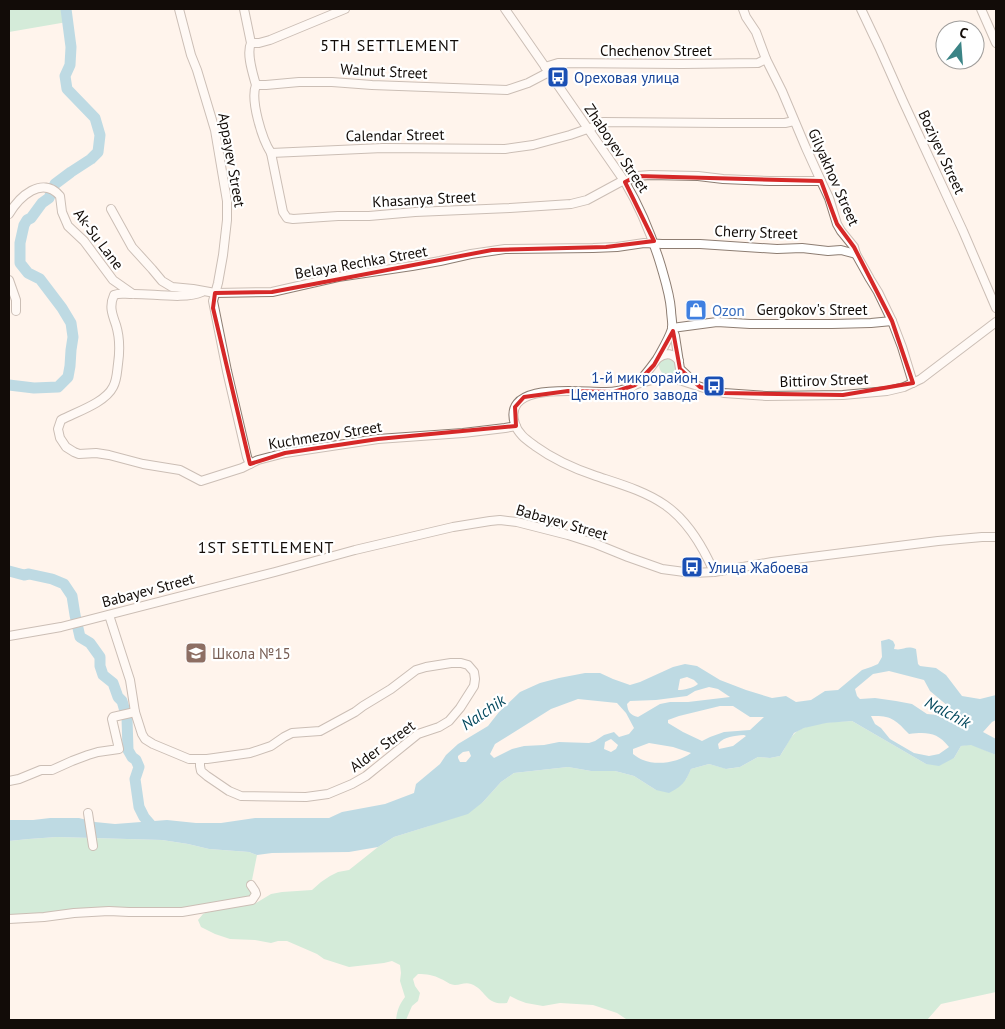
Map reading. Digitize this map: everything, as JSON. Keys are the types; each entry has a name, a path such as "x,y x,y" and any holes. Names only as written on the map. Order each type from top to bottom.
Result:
{"street":[{"name":"Appayev Street","path":"179,9 191,55 200,77 215,130 227,201 226,233 218,283 212,301 232,396 250,464"},
{"path":"244,9 251,43 249,53 256,85 254,93 260,131 271,153"},
{"path":"251,43 259,44 345,9"},
{"name":"Zhaboyev Street","path":"505,9 625,181 654,244 668,289 672,328 655,362 635,385"},
{"name":"Gilyakhov Street","path":"743,9 756,32 766,59 829,198 837,224 854,247 892,321 913,383"},
{"name":"Boziyev Street","path":"861,9 996,308"},
{"path":"981,9 996,42"},
{"name":"Chechenov Street","path":"547,70 558,63 745,64 758,63 766,59"},
{"name":"Walnut Street","path":"256,85 332,82 507,90 528,83 547,70"},
{"name":"Calendar Street","path":"271,153 383,148 505,148 533,145 593,128 603,122 722,124 794,121"},
{"name":"Khasanya Street","path":"271,153 283,212 287,218 293,219 571,204 587,200 638,176 650,175 770,181 821,181"},
{"name":"Ak-Su Lane","path":"9,214 24,195 32,189 53,190 60,196 62,212 68,226 84,241 113,280 133,294"},
{"name":"Belaya Rechka Street","path":"111,209 132,247 162,281 172,287 215,294 272,292 320,280 412,266 492,250 593,248 644,243 654,244"},
{"name":"Cherry Street","path":"654,244 700,244 777,249 802,248 828,251 841,250 856,254"},
{"path":"9,280 16,300 16,311"},
{"name":"Kuchmezov Street","path":"203,291 198,294 173,296 116,294 112,300 111,311 120,348 116,377 113,387 103,397 91,406 61,420 58,429 60,438 70,450 79,454 96,453 109,455 134,462 180,470 201,481 258,460 285,454 378,439 463,433 516,426"},
{"name":"Gergokov's Street","path":"672,328 717,322 832,324 892,321"},
{"name":"Bittirov Street","path":"635,385 656,379 670,378 724,393 755,396 820,396 888,391 904,387 928,374 996,322"},
{"path":"672,328 680,365 676,376 670,378 657,375 655,362 663,355 670,354 676,357 680,365 687,377 700,387"},
{"path":"635,385 614,392 555,391 524,397 515,407 514,417 516,426 522,436 532,444 562,462 584,472 634,489 666,506 677,515 700,544 714,572"},
{"name":"Babayev Street","path":"9,636 61,627 453,526 500,520 517,522 568,535 662,569 692,573 714,572 772,562 929,542 982,536 996,537"},
{"name":"Alder Street","path":"108,615 130,680 133,712 142,734 153,744 189,759 200,760 250,753 270,746 292,733 320,731 391,689 416,670 451,663 461,663 468,665 474,672 474,686 449,721 439,727 418,734 366,776 328,794 306,797 241,796 229,792 201,771 200,760"},
{"path":"9,781 40,770 52,770 80,757 119,749 112,719 116,716 133,712"},
{"path":"88,814 93,844"},
{"path":"9,919 109,910 129,912 191,912 206,907 250,901 256,894 251,885"}],"highlighted area":[{"path":"637,176 821,181 837,224 854,247 892,321 913,383 843,395 724,393 700,387 680,369 673,331 654,365 635,385 614,392 568,391 524,397 515,407 516,426 378,439 285,453 250,464 213,308 215,293 272,292 492,250 606,247 654,241 625,182"}],"green space":[{"path":"9,9 66,9 67,22 9,32"},
{"path":"668,357 674,360 677,366 674,372 668,375 662,372 659,366 662,360"},
{"path":"852,721 926,764 954,758 961,746 971,744 996,755 996,992 941,1004 927,1020 631,1020 593,1005 560,1003 543,1006 526,1003 510,996 507,1003 494,1002 471,984 453,985 433,976 418,974 413,979 420,993 418,1001 412,1006 406,1020 396,1020 399,1008 405,997 400,981 400,965 392,961 349,967 324,959 287,941 271,943 230,939 201,927 198,920 203,914 210,911 256,903 271,894 312,890 330,876 349,870 394,837 429,826 483,802 501,782 514,773 568,767 591,771 615,771 634,776 656,790 686,779 691,769 709,764 727,769 740,767 758,757 770,758 780,756 793,735 801,729 822,723"},
{"path":"57,837 162,840 209,849 249,852 257,855 251,885 253,899 206,907 9,919 9,841"}],"water":[{"path":"889,639 893,641 894,649 916,649 918,664 920,666 936,668 946,675 962,696 980,699 996,695 996,720 983,732 996,739 996,755 971,745 961,746 954,758 939,766 926,764 852,721 826,723 804,728 794,733 780,756 770,758 758,757 740,767 726,769 709,764 691,769 683,784 669,793 656,790 634,776 615,771 591,771 568,767 514,773 501,782 483,802 468,814 394,837 378,847 349,852 272,853 257,855 249,852 209,849 162,840 57,837 9,841 9,820 79,818 115,824 167,820 221,823 255,818 329,818 342,812 385,804 414,793 416,784 440,764 446,755 458,744 488,726 499,712 520,692 540,683 585,673 600,673 630,685 685,664 697,666 720,680 746,690 772,698 786,696 796,702 811,700 825,691 838,690 862,670 878,664 882,657 881,641","holes":["889,671 924,680 930,691 961,717 927,714 912,704 896,701 875,698 860,699 855,689 873,674","687,677 698,684 694,687 678,690 680,679","709,687 718,689 730,697 660,704 638,717 631,714 627,707 630,701 687,696 695,691","578,699 617,703 626,713 634,728 629,734 619,737 614,732 589,743 559,742 524,746 512,749 494,758 490,754 495,744 551,709","720,706 733,706 750,717 764,717 750,730 724,732 702,741 668,723 668,720 679,716","871,716 884,716 893,719 909,734 931,734 940,738 949,747 939,754 929,756 914,753 890,739 875,724","737,736 746,736 733,746 719,749 718,744 721,741","611,739 618,745 611,752 604,749 605,742","649,743 673,747 691,753 674,761 662,763 642,760 633,754 633,749","469,751 471,756 466,762 460,762 458,758 463,752"]}],"waterway":[{"path":"9,385 34,388 58,387 68,377 70,366 73,337 71,323 40,279 28,273 20,263 20,243 27,220 49,198 55,184 98,152 100,135 95,118 67,89 65,76 70,65 71,47 66,9"},
{"path":"9,571 52,579 64,584 72,596 80,637 90,643 100,657 103,675 113,683 118,697 122,701 127,718 128,750 139,767 135,779 139,807 144,817 157,832"}],"place":[{"name":"Ореховая улица","path":"558,77"},
{"name":"Ozon","path":"696,310"},
{"name":"1-й микрорайон Цементного завода","path":"714,386"},
{"name":"Улица Жабоева","path":"692,567"},
{"name":"Школа №15","path":"196,653"}],"district":[{"name":"5TH SETTLEMENT","path":"390,45"},
{"name":"1ST SETTLEMENT","path":"266,547"}],"water label":[{"name":"Nalchik","path":"483,712"},
{"name":"Nalchik","path":"948,712"}]}
